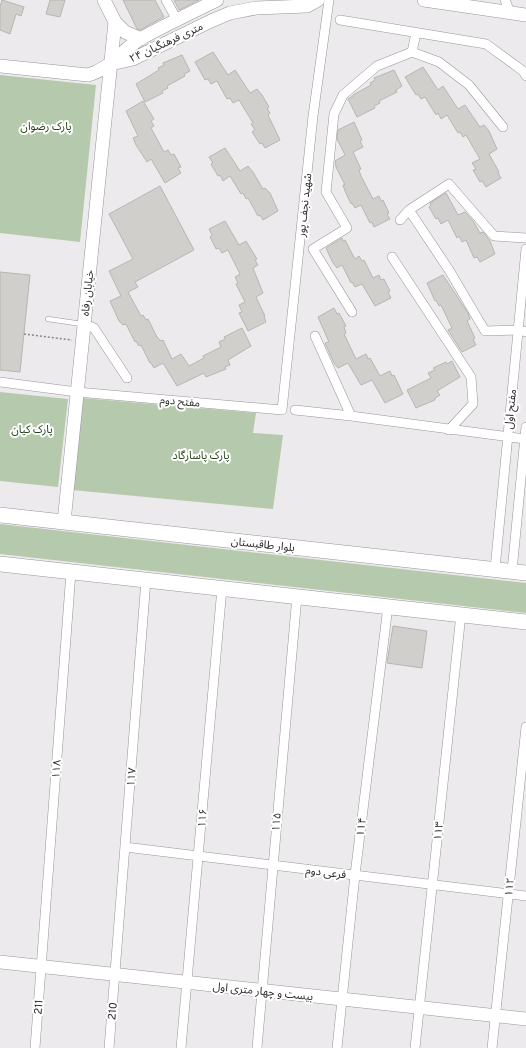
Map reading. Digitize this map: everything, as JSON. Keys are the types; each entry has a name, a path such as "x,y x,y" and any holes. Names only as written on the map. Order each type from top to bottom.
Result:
{"main road":[{"name":"بلوار طاقبستان","path":"0,515 519,572"},
{"path":"0,564 526,622"}],"street":[{"path":"104,0 115,22 125,32 141,39"},
{"path":"166,0 177,20"},
{"name":"۲۴ متری فرهنگیان","path":"111,64 126,49 141,39 217,0"},
{"name":"۲۴ متری فرهنگیان","path":"111,64 134,59 230,13 256,8 306,6 318,0"},
{"name":"شهید نجف پور","path":"282,410 313,116 329,0"},
{"path":"424,0 508,6 526,14"},
{"path":"340,20 486,44 523,71 526,76"},
{"name":"خیابان رفاه","path":"64,522 115,22"},
{"path":"412,52 416,33"},
{"path":"352,312 313,249 347,228 326,192 334,114 343,96 377,66 412,52 439,62 469,85 503,127"},
{"path":"0,66 88,75 100,72 111,64"},
{"path":"400,220 409,210 449,184 494,236 526,238"},
{"path":"409,210 449,270 485,332 522,331"},
{"name":"مفتح اول","path":"495,569 508,437 522,331 526,249"},
{"path":"392,257 471,377 473,404 449,430"},
{"path":"84,324 94,328 127,378"},
{"path":"315,336 351,416"},
{"name":"مفتح دوم","path":"0,382 77,392 282,410"},
{"path":"295,410 525,439"},
{"name":"مفتح اول","path":"519,572 526,427"},
{"name":"۱۱۸","path":"41,967 71,572"},
{"name":"۱۱۷","path":"115,975 146,580"},
{"name":"۱۱۶","path":"181,1048 222,588"},
{"name":"۱۱۵","path":"257,1048 297,596"},
{"name":"۱۱۴","path":"336,1048 355,875 388,606"},
{"name":"۱۱۳","path":"415,1048 418,1008 461,614"},
{"name":"۱۱۲","path":"492,1048 526,727"},
{"name":"فرعی دوم","path":"125,847 526,896"},
{"name":"بیست و چهار متری اول","path":"0,962 526,1019"},
{"name":"211","path":"35,1048 41,967"},
{"name":"210","path":"109,1048 115,975"}],"lane":[{"path":"48,319 84,324"}],"path":[{"path":"24,334 82,341"}],"green space":[{"name":"پارک رضوان","path":"0,75 96,85 80,242 0,233"},
{"name":"پارک کیان","path":"0,392 68,399 58,487 0,481"},
{"name":"پارک پاسارگاد","path":"82,398 256,413 253,433 283,435 273,509 72,490"},
{"path":"0,524 526,583 526,613 0,554"}],"building":[{"path":"2,0 24,7 21,16 16,14 10,34 0,30 0,7"},
{"path":"50,0 65,0 60,17 46,14"},
{"path":"123,0 155,0 164,17 140,30 137,29"},
{"path":"174,0 199,0 179,10"},
{"path":"213,52 228,75 235,70 250,93 257,89 262,95 269,107 267,108 270,113 268,115 280,140 265,148 262,143 260,144 252,132 255,130 251,124 253,123 239,100 233,103 230,98 227,99 217,81 211,84 208,79 205,80 195,62"},
{"path":"182,55 190,71 184,74 185,76 167,86 168,88 162,91 163,93 145,102 136,84 159,70 158,68 164,65 163,63"},
{"path":"423,67 438,90 443,86 458,109 465,105 480,127 484,125 489,131 497,149 489,154 501,178 486,187 482,181 480,182 473,170 476,169 472,163 480,159 466,135 463,137 460,132 458,133 447,115 441,119 438,113 436,115 425,97 421,99 418,94 416,95 405,77"},
{"path":"394,70 402,86 396,90 397,92 379,101 380,103 374,106 375,108 357,117 348,99 371,85 370,83 375,80 374,78"},
{"path":"143,101 154,119 151,121 154,126 151,128 164,152 168,150 171,155 174,154 181,167 178,168 181,173 165,183 151,159 147,162 133,138 138,136 126,111"},
{"path":"354,122 362,140 360,141 363,147 353,152 361,169 359,170 361,176 373,199 379,196 381,201 383,200 389,213 387,214 390,219 374,227 372,222 370,223 361,205 355,208 352,203 351,204 343,185 345,185 336,167 335,161 345,155 337,139 338,130"},
{"path":"225,148 240,171 248,166 263,189 265,188 270,193 278,211 263,220 260,215 258,216 248,198 246,199 243,193 241,194 230,176 223,181 220,175 218,176 209,157"},
{"path":"160,186 194,250 135,282 138,287 128,292 141,316 143,315 146,320 148,319 157,337 161,341 163,340 172,359 181,354 189,366 204,358 203,356 221,347 219,342 225,339 224,337 242,328 251,346 228,360 230,365 225,367 226,369 206,377 204,373 177,386 163,363 154,368 150,363 141,345 139,346 136,341 135,342 126,324 123,325 119,321 110,301 121,296 109,271 133,259 109,214"},
{"path":"446,193 458,215 465,212 473,221 480,233 483,232 490,241 495,254 480,262 477,257 474,258 466,240 462,242 459,236 457,238 448,220 441,224 438,218 436,219 429,207 431,205 430,203"},
{"path":"225,221 239,245 246,241 257,259 255,260 258,265 253,268 263,293 256,297 265,316 266,322 248,331 239,313 242,312 239,305 245,302 236,284 238,283 235,277 240,274 228,250 222,253 219,248 216,249 210,237 212,235 209,229"},
{"path":"342,238 343,241 345,240 355,259 359,256 362,261 364,260 373,278 379,275 381,280 384,279 390,291 388,292 391,298 375,306 362,284 355,287 352,282 351,283 342,265 337,268 326,248"},
{"path":"0,272 30,275 20,372 0,370"},
{"path":"443,275 468,313 470,319 467,321 475,338 473,339 476,345 462,352 448,330 452,328 441,305 439,306 436,300 435,301 427,283"},
{"path":"334,308 337,314 339,313 346,326 344,327 346,333 344,334 356,359 366,354 368,359 370,358 380,376 390,371 392,376 394,375 403,394 385,403 372,380 361,385 348,363 338,368 334,363 325,343 329,342 318,317"},
{"path":"452,361 460,377 437,391 440,395 435,398 435,400 416,408 407,390 431,378 428,373 435,370 433,368"},
{"path":"393,626 427,631 422,668 387,663"}]}
